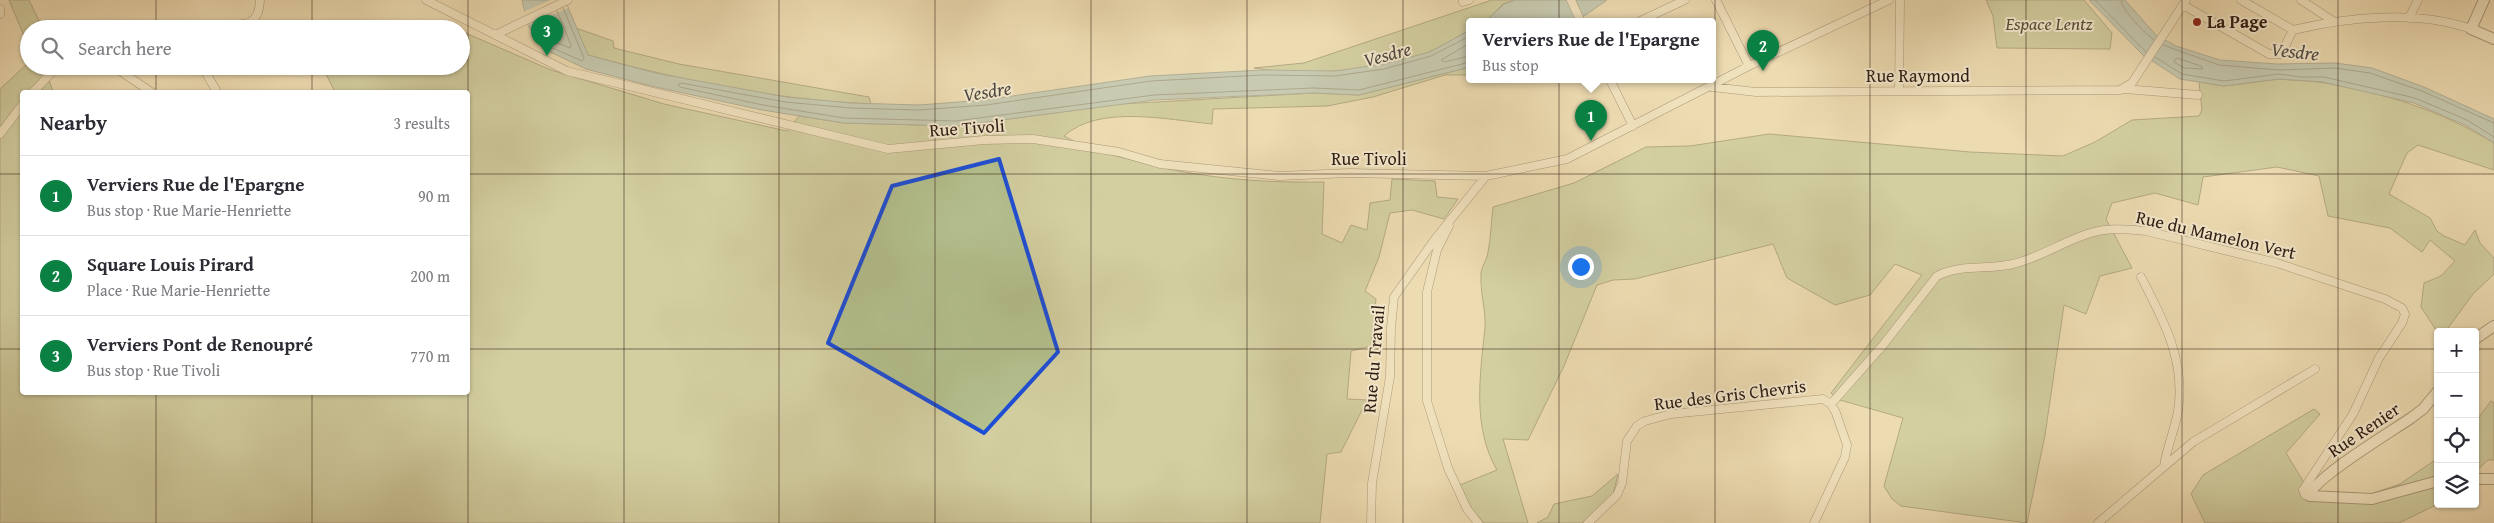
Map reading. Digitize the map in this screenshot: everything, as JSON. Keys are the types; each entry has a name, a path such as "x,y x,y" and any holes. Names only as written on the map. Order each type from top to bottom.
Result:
{"street":[{"path":"254,20 260,10 260,0"},
{"name":"Rue Tivoli","path":"426,0 467,20"},
{"path":"495,34 568,0"},
{"path":"1463,0 1463,2 1469,0"},
{"path":"1571,0 1579,18"},
{"path":"1647,18 1685,0"},
{"path":"1716,0 1749,66"},
{"name":"Rue Tivoli","path":"470,22 567,71 888,149 984,140 1033,139 1119,152 1160,164 1279,176 1350,173 1486,176 1567,159 1690,96 1712,87 1749,66 1889,0"},
{"path":"1899,91 1900,0"},
{"path":"2241,0 2293,30 2333,21 2409,18 2450,22 2494,39"},
{"path":"2301,0 2333,21"},
{"path":"2409,18 2418,0"},
{"path":"2471,29 2484,0"},
{"path":"2125,89 2132,83 2184,2 2269,54 2281,54 2293,30"},
{"path":"0,9 0,14"},
{"path":"35,90 49,75"},
{"path":"126,75 149,90"},
{"path":"207,75 216,90"},
{"path":"1612,83 1633,126"},
{"name":"Rue Raymond","path":"1712,87 1756,92 2125,89 2198,95"},
{"path":"0,134 20,108"},
{"path":"1478,523 1467,509 1448,468 1427,401 1427,292 1437,250 1454,217 1486,176"},
{"name":"Rue du Travail","path":"1371,523 1372,482 1390,377 1394,298 1429,246 1454,217"},
{"name":"Rue du Mamelon Vert","path":"1831,404 1883,345 1937,276 1947,271 2025,261 2086,235 2103,230 2126,229 2146,231 2277,263 2397,303 2402,308 2405,314 2402,324 2379,358 2356,408 2303,490 2304,495 2310,496"},
{"path":"2140,277 2163,320 2177,360 2180,394 2178,413 2168,443 2164,466"},
{"path":"2479,336 2494,326"},
{"path":"2098,523 2192,442 2315,369"},
{"name":"Rue Renier","path":"2310,496 2312,490 2325,478 2412,418 2434,396"},
{"name":"Rue des Gris Chevris","path":"1588,523 1617,495 1622,483 1627,441 1637,426 1645,421 1671,414 1823,399 1831,404"},
{"path":"1814,523 1845,457 1847,445 1831,404"},
{"path":"2479,479 2494,479"},
{"path":"2310,496 2372,499 2434,482"}],"highlighted area":[{"path":"999,159 1058,352 984,433 828,343 892,186"}],"green space":[{"path":"9,0 29,0 39,20 20,20 20,26"},
{"path":"1492,0 1515,0 1503,4 1489,18 1466,18 1466,32 1434,50 1409,59 1365,68 1320,72 1275,71 1254,68 1304,63"},
{"name":"Espace Lentz","path":"1986,0 2084,0 2112,33 2110,49 1997,48 1993,16"},
{"path":"576,28 613,41 614,48 679,64 869,97 871,104 835,102 764,93 657,73 622,64 588,55"},
{"path":"470,35 551,70 664,104 787,131 799,116 844,123 956,126 1121,104 1314,93 1359,95 1466,68 1466,75 1445,75 1373,97 1327,106 1213,109 1212,124 1135,116 1115,117 1096,120 1079,126 1064,136 1105,153 1180,171 1227,178 1275,182 1324,182 1322,234 1342,243 1351,225 1367,230 1370,203 1390,200 1392,179 1435,181 1437,197 1458,199 1444,219 1412,210 1390,213 1379,257 1365,291 1376,299 1371,346 1351,351 1347,399 1367,400 1341,452 1327,454 1320,523 0,523 0,89 20,70 20,75 49,75 52,90 20,90 20,395 470,395 470,90 334,90 326,75 470,75"},
{"path":"2279,79 2319,82 2347,87 2391,98 2433,113 2494,143 2494,170 2418,145 2407,153 2389,194 2430,218 2437,231 2444,236 2465,245 2475,230 2480,243 2494,258 2494,274 2473,294 2448,328 2435,328 2421,307 2424,283 2441,276 2455,261 2430,240 2422,252 2390,228 2328,216 2319,176 2277,167 2203,177 2198,205 2155,193 2112,203 2106,219 2132,268 2100,276 2086,314 2064,305 2045,435 2027,523 1901,506 1892,499 1884,486 1903,418 1840,400 1831,393 1922,275 1895,264 1870,295 1835,305 1787,278 1773,244 1635,279 1613,280 1597,285 1564,366 1528,440 1503,439 1528,523 1484,523 1472,510 1460,485 1497,470 1484,436 1480,401 1481,364 1485,328 1481,274 1489,247 1493,207 1574,183 1646,147 1690,146 1769,134 1970,152 2063,156 2095,142 2132,120 2199,116 2202,110 2199,82 2224,86"},
{"path":"2491,401 2494,403 2494,460 2488,460 2479,468 2479,418"},
{"path":"2314,409 2320,414 2286,453 2309,491 2371,494 2400,484 2434,461 2434,506 2399,523 2205,523 2191,494 2203,475"},
{"path":"1618,474 1613,495 1582,523 1537,523 1548,517 1554,504 1592,496"}],"water":[{"path":"522,0 565,0 588,55 655,73 786,97 851,103 919,105 985,100 1150,76 1263,70 1335,71 1384,64 1430,52 1466,32 1466,68 1359,95 1314,93 1154,100 956,126 844,123 762,110 651,86 586,69 542,48 528,25"},
{"path":"1515,0 1607,0 1578,18 1489,18 1504,4"},
{"path":"2089,0 2125,0 2156,35 2176,46 2220,60 2277,64 2335,63 2372,68 2424,87 2494,119 2494,143 2465,125 2414,103 2323,82 2279,79 2224,86 2180,79 2143,55"}],"pier":[{"path":"550,0 565,0 568,8 528,25 523,12"}],"place":[{"name":"La Page","path":"2197,22"},
{"name":"Verviers Pont de Renoupré","path":"547,56"},
{"name":"Square Louis Pirard","path":"1763,71"},
{"name":"Verviers Rue de l'Epargne","path":"1591,141"}],"water label":[{"name":"Vesdre","path":"2295,51"},
{"name":"Vesdre","path":"1387,54"},
{"name":"Vesdre","path":"987,91"}]}
